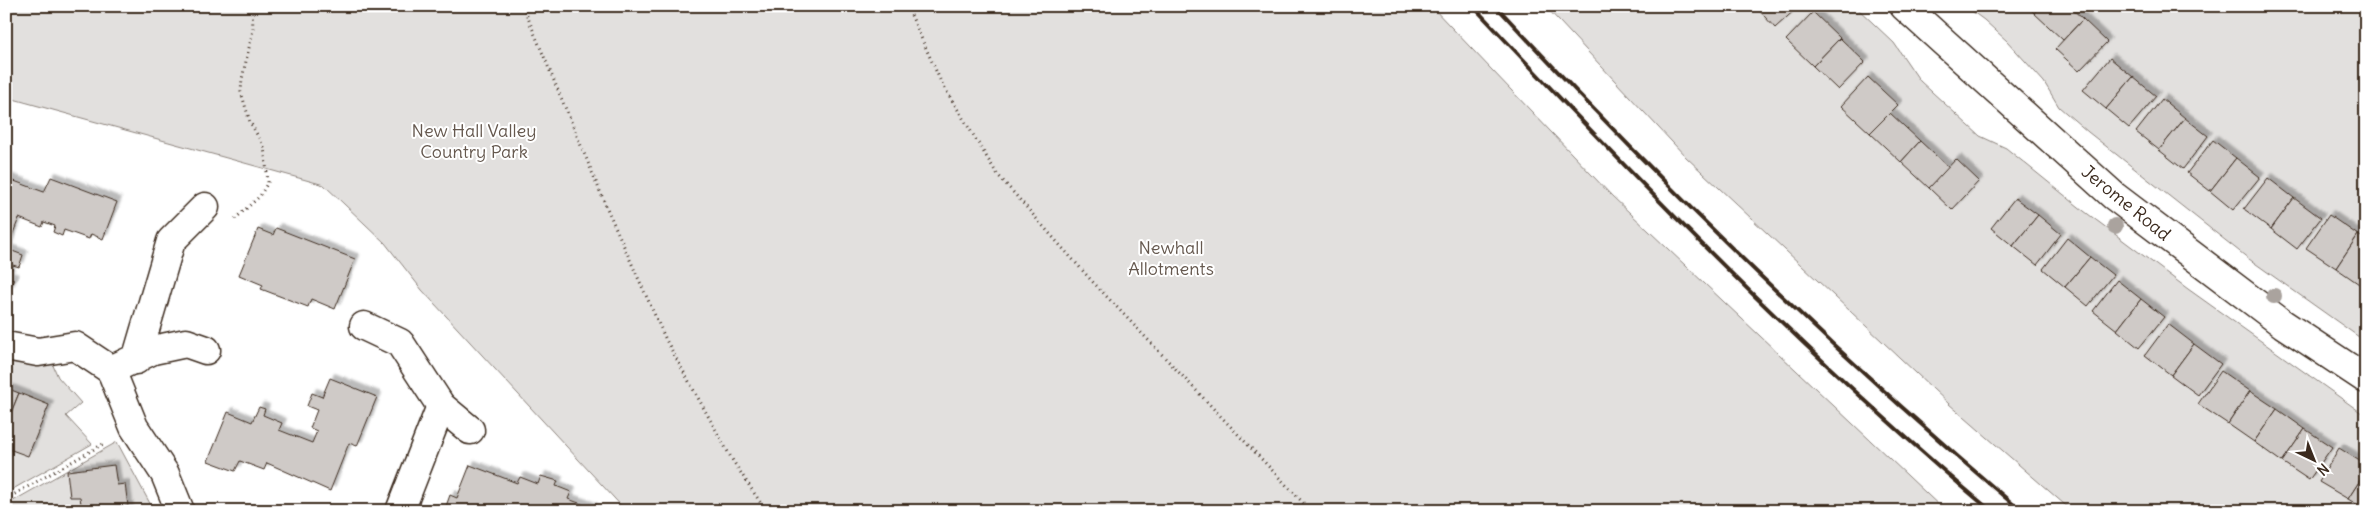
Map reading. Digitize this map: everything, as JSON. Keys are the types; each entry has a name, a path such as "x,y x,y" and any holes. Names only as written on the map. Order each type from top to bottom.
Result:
{"street":[{"name":"Jerome Road","path":"1904,6 2114,196 2283,324 2366,378"},
{"path":"180,511 165,474 134,426 133,360 170,241 205,208"},
{"path":"364,326 400,343 441,406 470,430"},
{"path":"6,346 38,352 75,346 133,360 186,343 206,350"},
{"path":"402,507 441,406"}],"path":[{"path":"523,6 609,213 666,340 733,461 766,511"},
{"path":"907,6 941,82 997,174 1090,279 1311,511"},
{"path":"6,499 134,426"}],"green space":[{"name":"Newhall Allotments","path":"6,6 1431,6 1612,196 1945,511 626,511 422,290 385,243 324,185 6,97"},
{"path":"1545,6 1855,6 1894,43 1920,81 1980,136 2006,148 2084,211 2188,289 2366,416 2366,511 2072,511 1949,404 1686,157"},
{"path":"1965,6 2366,6 2366,342 2249,259 2088,132 2059,107 2044,82 2007,41"},
{"path":"15,361 52,363 58,377 81,403 66,416 92,444 6,493 6,363"},
{"path":"117,442 154,511 6,511 6,505"}],"building":[{"path":"1755,6 1799,6 1775,28"},
{"path":"2027,6 2041,6 2034,13"},
{"path":"2041,6 2069,6 2083,19 2063,40 2034,13"},
{"path":"1813,12 1840,38 1813,66 1786,40"},
{"path":"2083,19 2107,42 2079,71 2055,49"},
{"path":"1840,38 1865,62 1838,90 1813,66"},
{"path":"2110,58 2133,77 2106,109 2083,90"},
{"path":"1868,77 1898,105 1870,133 1841,106"},
{"path":"2133,77 2156,96 2129,128 2106,109"},
{"path":"2162,99 2185,118 2159,150 2136,132"},
{"path":"1890,113 1920,141 1901,162 1870,133"},
{"path":"2185,118 2208,136 2183,169 2159,150"},
{"path":"2213,140 2236,158 2210,191 2187,173"},
{"path":"1920,141 1949,168 1929,188 1901,162"},
{"path":"2236,158 2260,177 2233,210 2210,191"},
{"path":"1956,159 1979,181 1952,210 1929,188"},
{"path":"51,177 117,202 103,239 91,234 89,239 64,230 62,236 53,232 55,226 44,222 42,227 19,218 7,249 23,255 19,267 13,265 8,277 14,279 9,290 6,289 6,178 44,192"},
{"path":"2268,178 2294,198 2271,229 2244,209"},
{"path":"2015,198 2038,215 2013,246 1991,228"},
{"path":"2294,198 2321,218 2297,249 2271,229"},
{"path":"2038,215 2061,234 2037,265 2013,246"},
{"path":"2329,215 2358,235 2336,268 2306,248"},
{"path":"276,228 355,259 335,309 311,299 308,307 261,289 263,285 239,275 258,229 273,235"},
{"path":"2358,235 2366,240 2366,281 2362,286 2336,268"},
{"path":"2067,238 2090,257 2065,287 2043,269"},
{"path":"2090,257 2113,275 2088,306 2065,287"},
{"path":"2117,280 2141,299 2117,330 2093,311"},
{"path":"2141,299 2164,317 2139,348 2117,330"},
{"path":"2168,324 2194,344 2171,375 2145,355"},
{"path":"2194,344 2221,364 2198,395 2171,375"},
{"path":"2221,371 2250,391 2228,424 2198,404"},
{"path":"330,378 377,397 357,446 349,443 330,491 267,463 264,470 240,461 235,471 208,461 228,412 252,422 259,407 265,409 263,415 282,423 279,430 312,443 317,431 310,428 317,410 307,406 312,393 322,397"},
{"path":"6,388 19,393 6,425"},
{"path":"2250,391 2277,409 2254,442 2228,424"},
{"path":"19,393 49,405 28,456 6,448 6,425"},
{"path":"2277,409 2305,429 2282,462 2254,442"},
{"path":"2305,429 2332,447 2309,480 2282,462"},
{"path":"2339,448 2366,465 2366,471 2348,499 2319,482"},
{"path":"114,465 117,485 125,484 128,506 82,511 80,497 70,497 67,471"},
{"path":"470,465 517,483 520,477 538,484 541,476 558,481 556,486 571,492 568,499 593,508 592,511 445,509 450,495 457,498"},
{"path":"2366,471 2366,510 2348,499"},
{"path":"128,506 129,511 95,511"}],"railway":[{"path":"1473,6 1661,202 1789,330 1922,452 1991,511"},
{"path":"1496,6 1621,138 1751,266 1884,391 2021,511"}],"park label":[{"name":"New Hall Valley Country Park","path":"474,141"}]}
